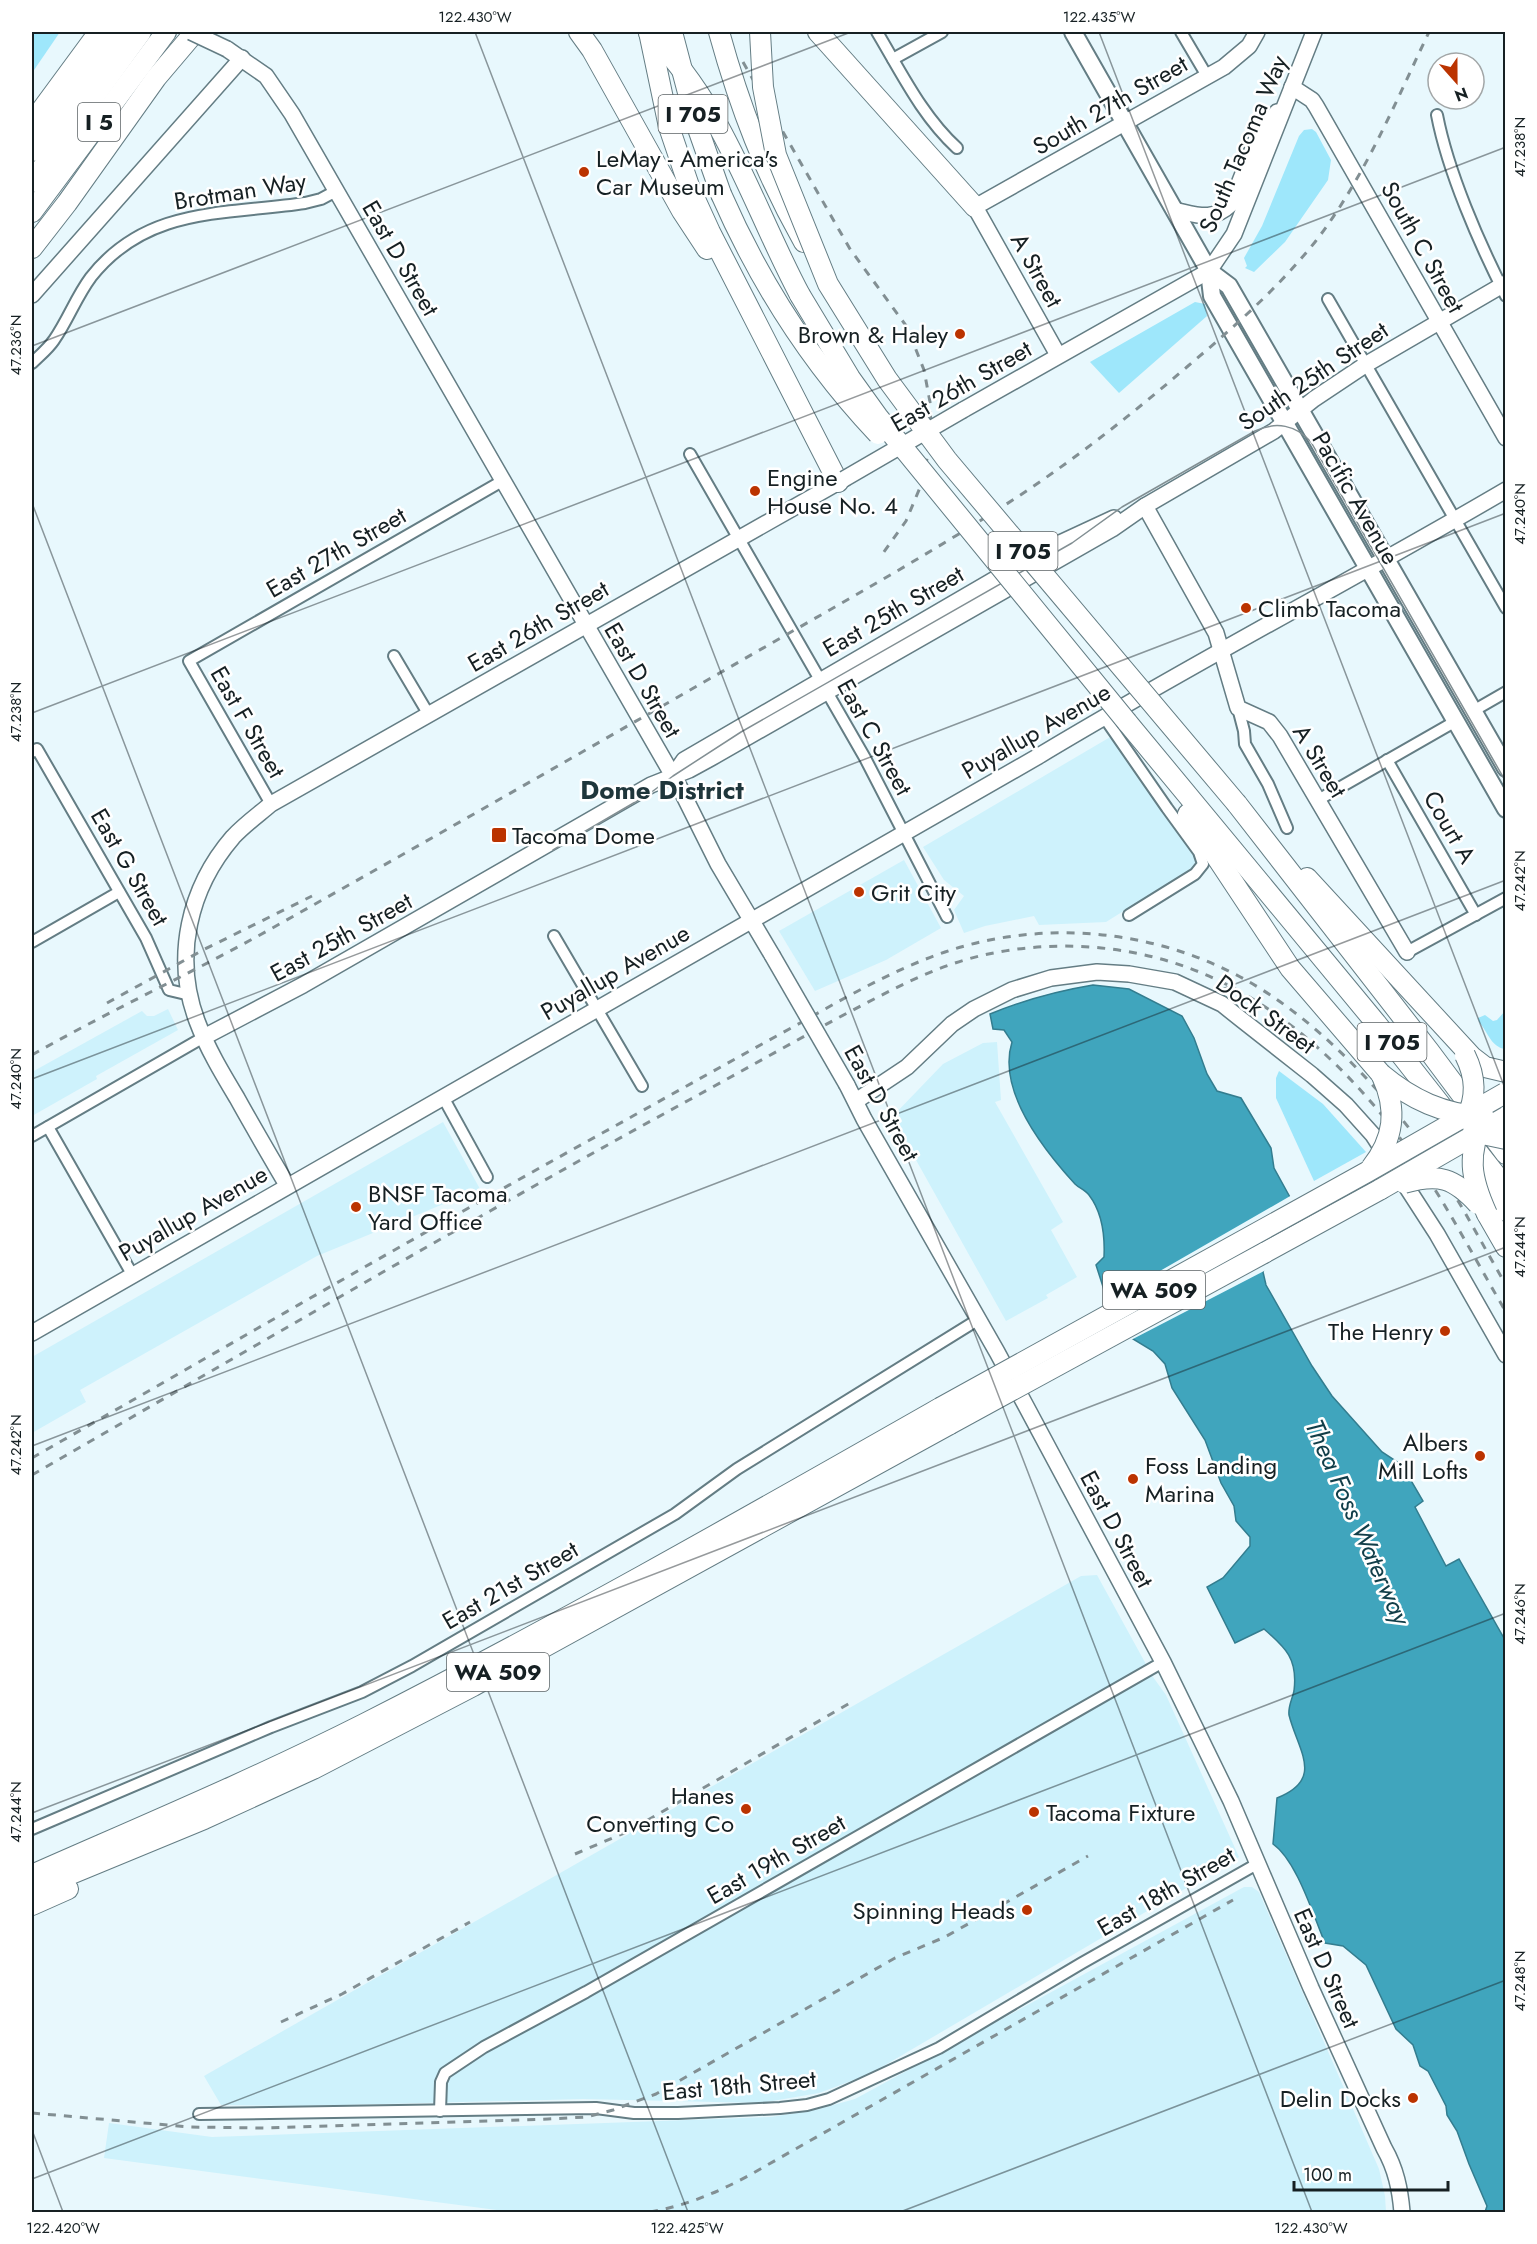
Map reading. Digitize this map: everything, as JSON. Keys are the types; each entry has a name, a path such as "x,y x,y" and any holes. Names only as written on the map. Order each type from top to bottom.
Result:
{"highway":[{"name":"I 5","path":"32,123 99,32"},
{"name":"I 5","path":"32,152 122,32"},
{"name":"I 5","path":"32,182 141,32"},
{"name":"I 5","path":"32,212 166,32"},
{"path":"32,248 156,78 195,32"},
{"path":"579,32 682,211 760,331"},
{"path":"648,32 662,101 689,186 760,331 841,481"},
{"path":"648,32 674,60 704,101 737,164 781,259 850,378 878,417 981,544"},
{"name":"I 705","path":"672,32 696,123 735,227 775,302 812,357 844,396 981,544 1411,1066 1473,1152 1496,1212"},
{"path":"718,32 740,104 769,178 828,284"},
{"path":"760,32 763,87 776,155 828,284"},
{"path":"818,32 975,207"},
{"name":"I 705","path":"828,284 887,379 947,460 1336,921 1506,1154"},
{"path":"1127,722 1282,957 1381,1074 1405,1093 1420,1101 1506,1139"},
{"path":"1336,921 1450,1035 1466,1054 1485,1067 1506,1072"},
{"path":"1466,1054 1473,1072 1475,1087 1472,1124 1473,1177 1496,1212 1506,1247"},
{"path":"1367,1172 1386,1146 1392,1125 1392,1105 1381,1074"},
{"name":"WA 509","path":"32,1875 224,1790 361,1725 945,1416 1381,1189 1440,1155 1505,1093"},
{"path":"1443,1108 1506,1188"},
{"name":"WA 509","path":"32,1890 204,1819 313,1769 429,1709 1430,1137 1506,1116"},
{"path":"1381,1189 1420,1179 1445,1179 1460,1186 1496,1212"},
{"path":"32,1905 121,1864 204,1819"}],"main road":[{"name":"Pacific Avenue","path":"1073,32 1209,271 1212,296 1506,809"},
{"name":"Pacific Avenue","path":"1209,271 1229,286 1506,768"}],"street":[{"name":"East D Street","path":"195,32 259,69 274,85 693,810 718,864 856,1101 864,1119 975,1313 1163,1662 1231,1801 1311,1988 1393,2165 1402,2212"},
{"path":"877,32 938,131 957,148"},
{"path":"893,59 942,32"},
{"path":"1181,32 1207,76"},
{"name":"South 27th Street","path":"975,207 1238,57 1249,46 1257,32"},
{"name":"South Tacoma Way","path":"1209,271 1234,234 1314,32"},
{"path":"32,295 242,58"},
{"path":"1174,210 1211,216 1223,212 1231,204 1257,138 1291,91"},
{"name":"South C Street","path":"1291,91 1312,100 1316,106 1506,438"},
{"path":"1437,115 1449,160 1462,195 1504,288"},
{"name":"Brotman Way","path":"32,363 54,340 92,277 119,250 144,234 183,218 305,203 321,199 336,191"},
{"name":"A Street","path":"975,207 1058,356"},
{"name":"East 26th Street","path":"204,1037 186,976 188,928 198,893 219,855 235,835 271,804 1209,271"},
{"name":"South 25th Street","path":"1145,506 1285,423 1365,365 1438,321 1504,288"},
{"path":"1328,299 1506,608"},
{"name":"East C Street","path":"690,454 823,685 947,917"},
{"name":"East 27th Street","path":"189,661 504,480"},
{"name":"Puyallup Avenue","path":"32,1333 1104,717 1387,560 1506,490"},
{"path":"1145,506 1216,633 1238,708 1245,744 1268,784 1287,828"},
{"name":"East 25th Street","path":"32,1136 204,1037 303,985 651,785 673,776 684,760 823,685 1058,543 1145,506"},
{"path":"394,656 429,715"},
{"name":"East F Street","path":"189,661 271,804"},
{"path":"1473,711 1506,692"},
{"name":"A Street","path":"1238,708 1269,722 1275,729 1407,952"},
{"path":"1104,717 1200,852 1203,864 1195,874 1129,915"},
{"path":"1318,800 1456,721"},
{"name":"East G Street","path":"34,751 146,938 169,990 190,994"},
{"name":"Court A","path":"1387,760 1476,915"},
{"path":"32,942 119,892"},
{"path":"1407,952 1506,898"},
{"path":"554,936 642,1086"},
{"name":"Dock Street","path":"856,1101 907,1067 952,1024 974,1009 1012,990 1052,978 1097,972 1129,974 1175,982 1222,1004 1346,1105 1373,1135 1437,1234 1506,1355"},
{"path":"204,1037 286,1185"},
{"path":"443,1097 487,1177"},
{"path":"48,1127 132,1274"},
{"name":"East 21st Street","path":"32,1829 271,1727 362,1692 412,1666 675,1514 737,1469 975,1313"},
{"name":"East 19th Street","path":"440,2111 441,2082 446,2073 484,2047 586,1992 1163,1662"},
{"name":"East 18th Street","path":"199,2114 411,2109 440,2111 597,2108 634,2113 678,2114 807,2105 829,2099 939,2048 1082,1963 1257,1864"}],"shaded area":[{"path":"32,32 60,32 32,73"},
{"path":"1312,129 1316,132 1331,160 1328,180 1285,242 1254,272 1245,268 1247,266 1244,258 1262,226 1299,136 1304,130"},
{"path":"1195,302 1205,304 1207,316 1119,393 1090,362"},
{"path":"1112,736 1196,858 1194,867 1106,922 1039,925 1034,916 985,926 964,933 954,910 964,896 944,880 923,847"},
{"path":"904,860 941,928 886,960 815,991 779,931"},
{"path":"168,1009 178,1030 96,1076 97,1079 32,1116 32,1072 142,1011 147,1016 154,1016"},
{"path":"1505,1011 1505,1049 1493,1042 1478,1018 1485,1015 1493,1021 1497,1020"},
{"path":"997,1042 1001,1100 995,1102 1063,1222 1051,1230 1077,1277 1046,1295 1048,1298 1006,1321 892,1117 943,1064 983,1043"},
{"path":"1279,1071 1323,1104 1366,1152 1314,1181 1276,1098 1276,1078"},
{"path":"443,1122 480,1189 317,1256 80,1390 86,1402 32,1433 32,1357"},
{"path":"1097,1575 1153,1677 1166,1695 1239,1857 870,2074 819,2093 760,2103 583,2099 304,2106 221,2105 204,2076 1081,1576"},
{"path":"1244,1887 1252,1887 1259,1892 1379,2169 1386,2212 511,2212 104,2158 109,2123 212,2137 771,2117 819,2109 855,2099"}],"water":[{"name":"Thea Foss Waterway","path":"1093,985 1129,989 1182,1016 1194,1038 1207,1074 1217,1091 1241,1098 1271,1148 1274,1168 1291,1199 1263,1272 1266,1285 1312,1366 1332,1396 1382,1452 1402,1465 1423,1501 1415,1507 1446,1566 1459,1559 1505,1640 1505,2212 1485,2212 1487,2206 1457,2131 1447,2115 1446,2106 1428,2071 1420,2066 1413,2045 1396,2029 1366,1965 1343,1946 1325,1943 1297,1875 1282,1852 1273,1844 1277,1798 1292,1790 1300,1782 1304,1773 1302,1752 1289,1715 1295,1680 1292,1662 1279,1642 1264,1629 1235,1643 1207,1587 1223,1578 1250,1546 1250,1537 1236,1521 1234,1506 1221,1483 1205,1440 1172,1388 1165,1364 1153,1351 1128,1336 1105,1293 1096,1265 1104,1257 1102,1224 1097,1209 1089,1195 1075,1184 1050,1154 1026,1118 1011,1080 1009,1060 1012,1042 1004,1030 993,1029 990,1014 1041,996"}],"pier":[{"path":"1292,1195 1294,1199 1290,1223 1275,1243 1266,1270 1129,1341 1126,1338 1106,1302"}],"tram line":[{"path":"553,850 649,794 741,732 1072,543 1122,507 1255,431 1270,426 1292,428 1311,442 1506,782"}],"railway":[{"path":"32,1055 267,931 595,745 926,554 1005,505 1076,456 1144,403 1222,337 1301,259 1333,218 1364,167 1429,32"},
{"path":"743,62 850,249 907,327 924,370 930,402 931,432 924,478 906,521 881,556"},
{"path":"107,1003 205,949 312,896"},
{"path":"32,1458 475,1204 854,993 908,966 945,952 1020,935 1097,934 1173,949 1209,962 1244,979 1295,1013 1343,1054 1406,1124 1446,1181 1506,1285"},
{"path":"32,1475 524,1192 853,1010 933,971 967,959 1034,947 1112,949 1162,959 1221,981 1285,1021 1343,1071 1393,1129 1439,1196 1506,1312"},
{"path":"575,1854 629,1831 850,1703"},
{"path":"32,2113 190,2127 264,2128 586,2117 656,2094 895,1958 945,1937 1088,1856"},
{"path":"650,2212 700,2198 748,2176 1233,1900"},
{"path":"281,2022 342,1994 470,1922"}],"place":[{"name":"LeMay - America's Car Museum","path":"584,172"},
{"name":"Brown & Haley","path":"960,334"},
{"name":"Engine House No. 4","path":"755,491"},
{"name":"Climb Tacoma","path":"1246,608"},
{"name":"Tacoma Dome","path":"499,835"},
{"name":"Grit City","path":"859,892"},
{"name":"BNSF Tacoma Yard Office","path":"356,1207"},
{"name":"The Henry","path":"1445,1331"},
{"name":"Albers Mill Lofts","path":"1480,1456"},
{"name":"Foss Landing Marina","path":"1133,1479"},
{"name":"Hanes Converting Co","path":"746,1809"},
{"name":"Tacoma Fixture","path":"1034,1812"},
{"name":"Spinning Heads","path":"1027,1910"},
{"name":"Delin Docks","path":"1413,2098"}],"district":[{"name":"Dome District","path":"662,790"}]}
